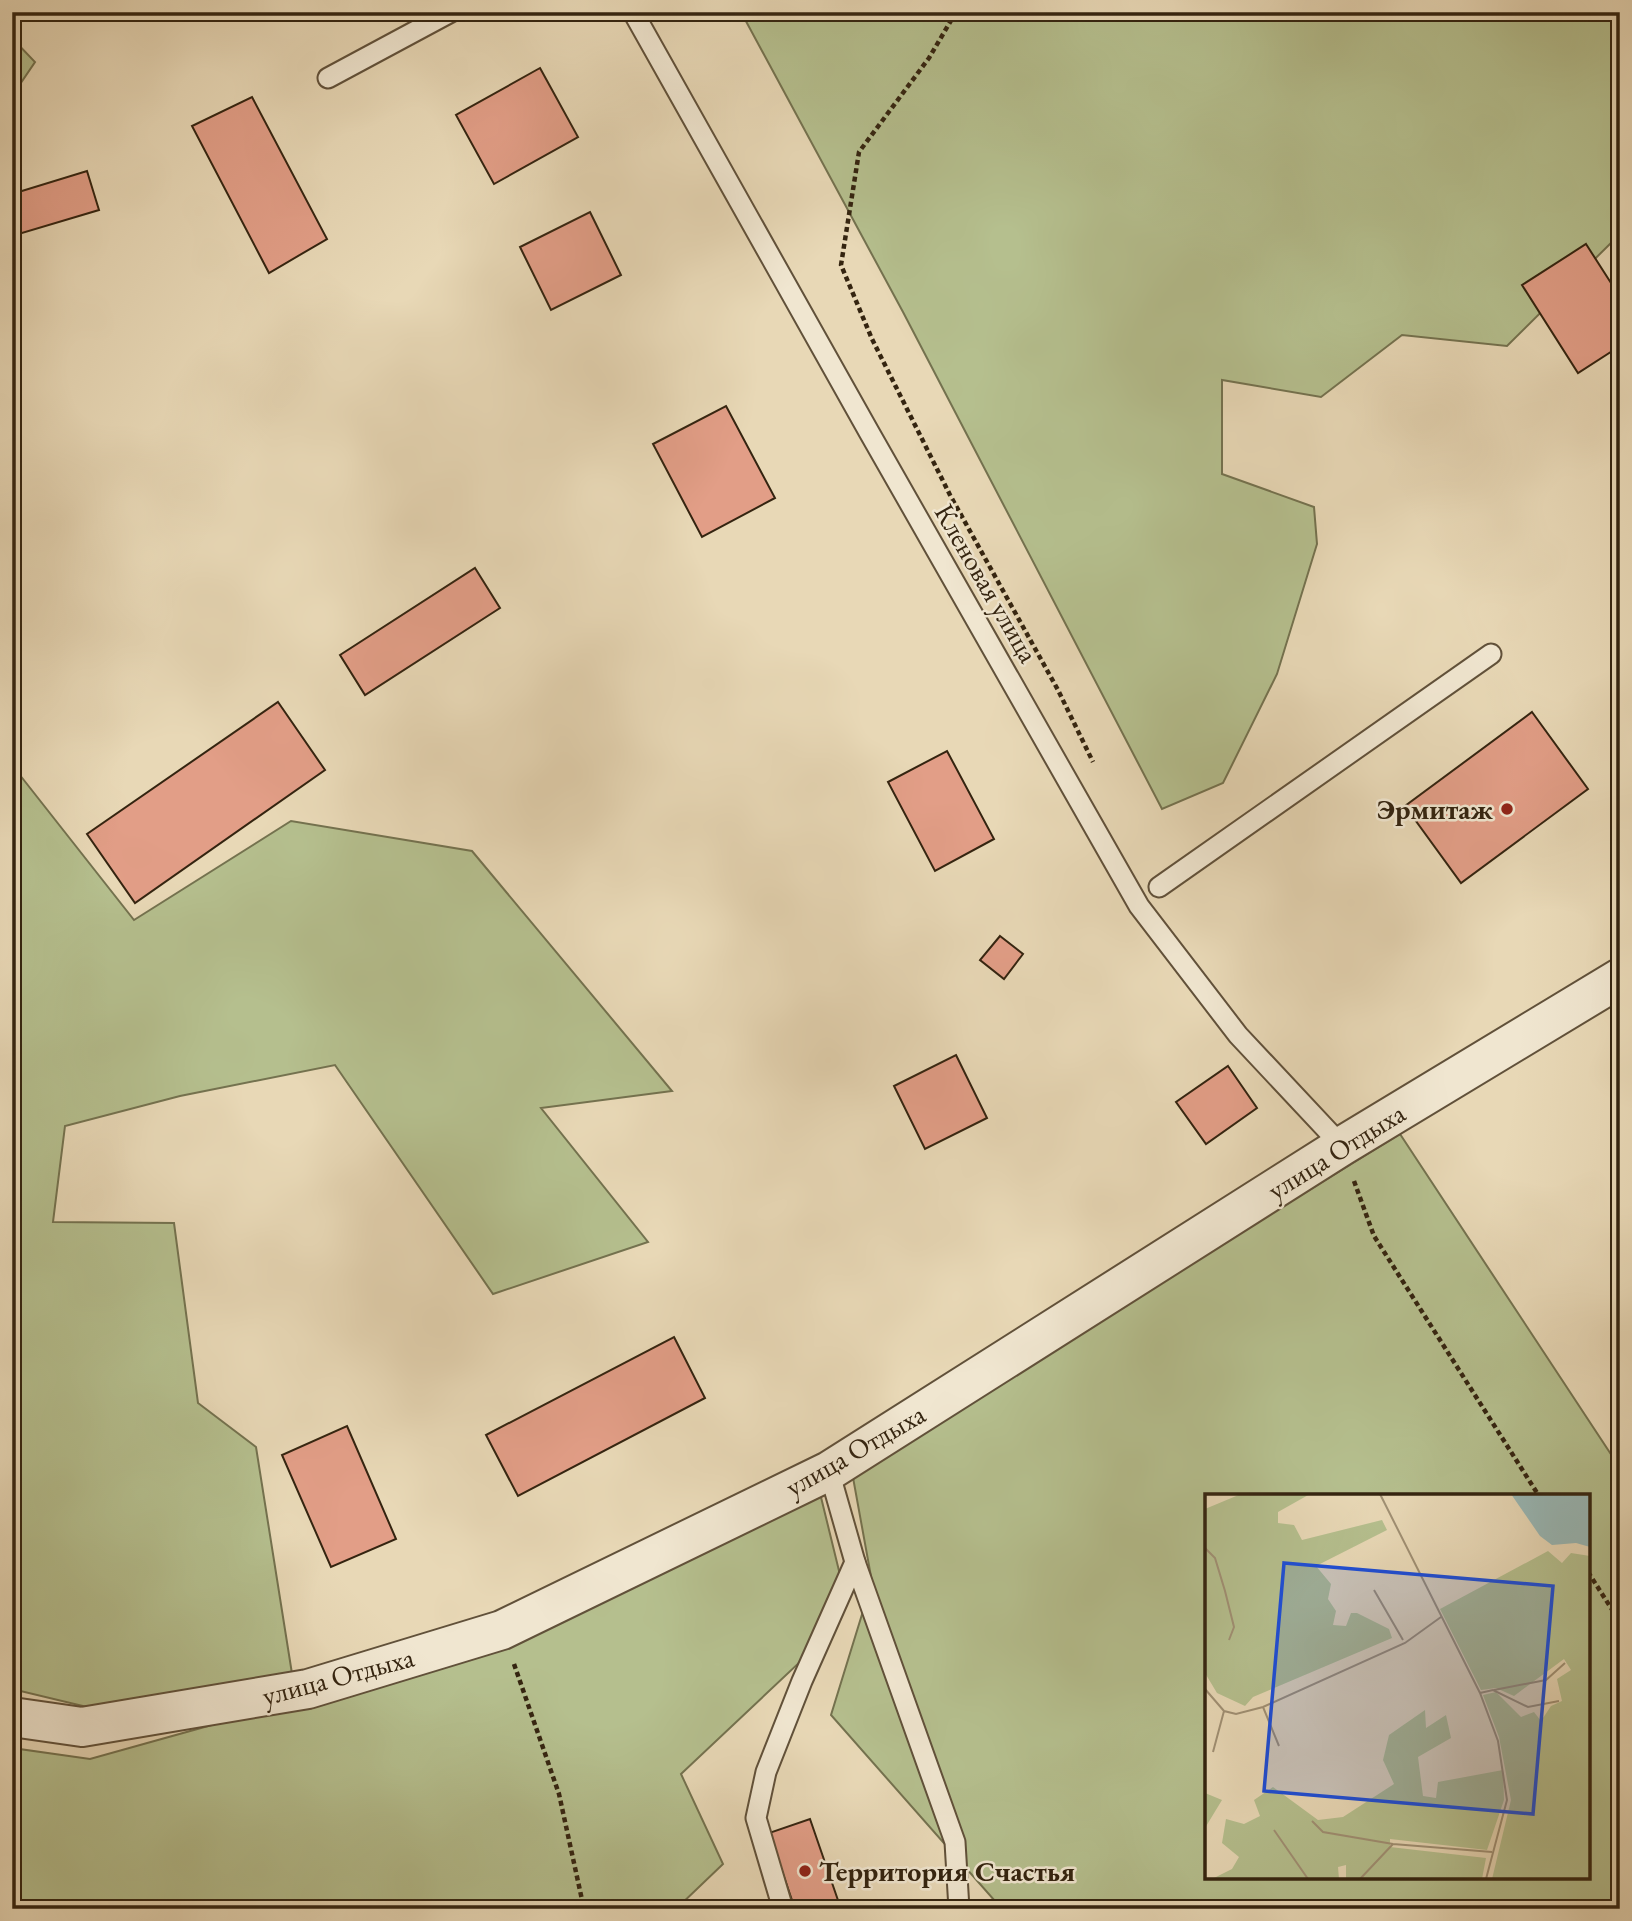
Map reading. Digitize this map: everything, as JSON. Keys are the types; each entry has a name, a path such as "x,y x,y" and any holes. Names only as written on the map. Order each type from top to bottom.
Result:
{"street":[{"name":"улица Отдыха","path":"12,1717 82,1727 308,1689 502,1630 829,1471 1342,1146 1620,978"}],"lane":[{"path":"328,78 451,12"},
{"name":"Кленовая улица","path":"633,12 1139,906 1238,1035 1342,1146"},
{"path":"1159,887 1491,654"},
{"path":"829,1471 855,1562 955,1842 959,1909"},
{"path":"783,1909 755,1818 771,1761 802,1681 855,1562"}],"path":[{"path":"956,12 929,58 859,152 841,265 872,339 950,495 1058,690 1093,763"},
{"path":"1342,1146 1374,1236 1538,1494"},
{"path":"1590,1575 1620,1622"},
{"path":"502,1630 559,1794 584,1909"}],"green space":[{"path":"741,12 1620,12 1620,234 1507,346 1402,335 1321,397 1222,380 1222,474 1314,507 1317,544 1277,674 1223,783 1162,809 903,312"},
{"path":"12,38 35,62 12,96"},
{"path":"12,765 134,920 291,821 472,851 672,1091 541,1108 648,1242 493,1294 335,1065 180,1096 65,1126 53,1222 174,1223 198,1403 256,1447 293,1680 87,1707 12,1689"},
{"path":"1400,1134 1620,1468 1620,1909 1002,1909 831,1715 872,1582 852,1472"},
{"path":"819,1489 842,1583 801,1661 681,1774 723,1864 676,1909 12,1909 12,1748 90,1759 319,1695"}],"building":[{"path":"540,68 578,137 494,184 456,115"},
{"path":"252,97 327,239 269,273 192,126"},
{"path":"87,171 99,210 12,236 12,194"},
{"path":"590,212 621,275 551,310 520,247"},
{"path":"1586,244 1620,297 1620,346 1578,373 1522,285"},
{"path":"726,406 775,498 702,537 653,444"},
{"path":"475,568 500,608 365,695 340,655"},
{"path":"278,702 325,770 135,903 87,834"},
{"path":"1532,712 1588,789 1461,883 1405,806"},
{"path":"947,751 994,839 935,871 888,782"},
{"path":"1000,936 1023,954 1004,979 980,960"},
{"path":"956,1055 987,1118 925,1149 894,1086"},
{"path":"1228,1066 1257,1108 1206,1144 1176,1102"},
{"path":"674,1337 705,1398 518,1496 486,1435"},
{"path":"347,1426 396,1539 331,1567 282,1455"},
{"name":"Территория Счастья","path":"810,1819 841,1909 795,1909 769,1833"}],"place":[{"name":"Эрмитаж","path":"1507,809"},
{"name":"Территория Счастья","path":"805,1871"}]}
